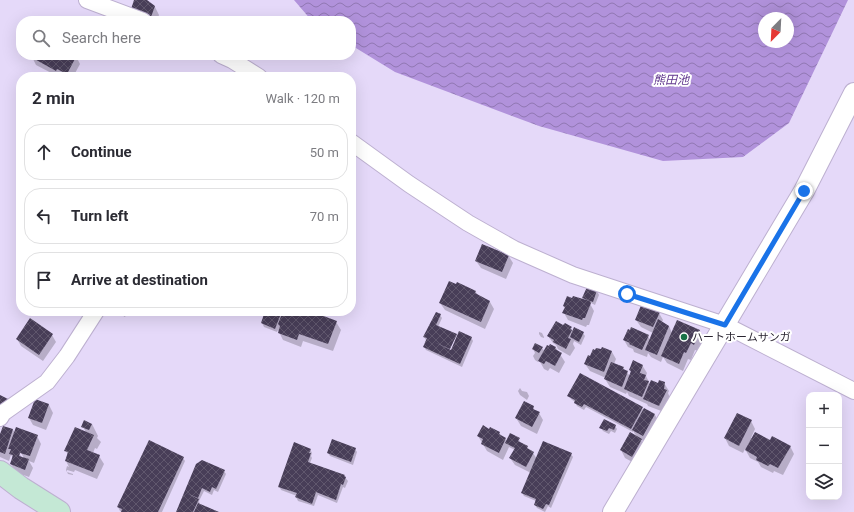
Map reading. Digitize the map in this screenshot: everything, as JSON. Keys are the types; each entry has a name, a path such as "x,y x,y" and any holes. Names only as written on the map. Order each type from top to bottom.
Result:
{"main road":[{"path":"0,472 46,508"}],"street":[{"path":"87,0 129,16"},
{"path":"232,60 251,72"},
{"path":"613,512 804,191 854,94"},
{"path":"356,146 468,223 514,249 573,275 725,325 854,391"},
{"path":"0,418 3,413 47,382 67,356 93,316"}],"water":[{"name":"熊田池","path":"294,0 848,0 789,123 743,157 663,161 539,126 395,72 356,48 356,16 308,16"}],"building":[{"path":"134,0 147,0 155,6 151,16 131,9"},
{"path":"36,60 74,60 68,72 63,72 57,69 56,71"},
{"path":"482,244 509,255 502,272 475,261"},
{"path":"449,281 456,284 457,282 476,291 475,293 490,301 481,322 439,303"},
{"path":"587,287 597,290 593,302 582,298"},
{"path":"567,296 572,298 573,296 590,301 591,303 585,318 582,320 562,313"},
{"path":"642,303 660,312 653,327 635,320"},
{"path":"436,312 441,314 436,325 457,334 450,349 434,342 451,350 459,331 472,337 460,364 423,347 427,338 423,337"},
{"path":"263,316 280,316 275,329 261,323"},
{"path":"281,316 324,316 337,321 328,344 299,334 297,340 278,333 280,326 278,324"},
{"path":"30,318 53,334 39,355 16,339"},
{"path":"658,319 669,326 657,355 645,350"},
{"name":"ハートホームサンガ","path":"677,320 700,330 694,345 691,343 686,353 684,352 679,364 661,356"},
{"path":"556,321 563,325 565,323 572,327 568,338 571,339 566,349 553,342 554,340 547,336"},
{"path":"574,327 584,332 579,342 570,337"},
{"path":"631,327 649,335 642,350 623,340 628,329 630,330"},
{"path":"535,343 543,347 539,353 532,349"},
{"path":"550,344 562,353 555,366 546,361 544,364 538,361 547,345 549,346"},
{"path":"602,347 612,351 604,372 584,364 588,355 590,356 593,349 601,349"},
{"path":"633,360 643,365 639,375 640,373 646,375 644,380 649,381 642,397 624,389 631,371 629,370"},
{"path":"611,362 624,367 623,369 628,371 622,387 604,379"},
{"path":"580,373 643,407 631,429 584,404 582,407 574,403 575,400 567,396"},
{"path":"651,380 658,383 659,380 665,382 664,389 667,390 659,406 643,399"},
{"path":"0,395 8,399 0,412"},
{"path":"35,399 49,404 42,423 28,418"},
{"path":"524,401 534,406 533,409 540,412 532,427 515,418"},
{"path":"644,408 655,414 643,436 632,430"},
{"path":"737,413 752,420 739,446 724,438"},
{"path":"604,419 616,425 614,430 609,428 607,431 599,428"},
{"path":"84,420 92,424 89,430 81,427"},
{"path":"483,425 489,429 490,427 500,432 499,434 506,438 499,453 481,444 483,439 477,436"},
{"path":"3,426 13,429 5,454 0,452 0,434"},
{"path":"16,427 38,435 30,456 20,453 19,456 29,459 25,470 10,464 13,455 9,454 11,449 8,449"},
{"path":"75,427 94,435 87,450 100,455 93,472 65,461 68,452 64,451"},
{"path":"630,432 642,439 632,457 620,450"},
{"path":"755,432 770,440 772,436 791,446 778,468 770,464 768,466 756,460 757,457 745,450"},
{"path":"510,433 520,438 518,441 528,446 527,448 534,452 526,467 509,458 515,448 505,443"},
{"path":"332,439 356,448 351,462 327,453"},
{"path":"149,440 184,457 158,512 121,512 122,509 117,507"},
{"path":"543,441 572,453 549,505 546,504 543,509 534,505 536,499 521,493"},
{"path":"294,442 311,449 308,462 345,475 344,476 346,477 343,485 341,484 336,500 316,492 312,504 295,497 297,493 278,487"},
{"path":"202,460 225,470 216,489 212,487 210,492 202,488 198,498 186,493 199,499 193,512 176,512 196,464"},
{"path":"198,503 219,512 194,512"}],"place":[{"name":"ハートホームサンガ","path":"684,337"}],"route":[{"path":"627,294 725,325 804,191"}]}
